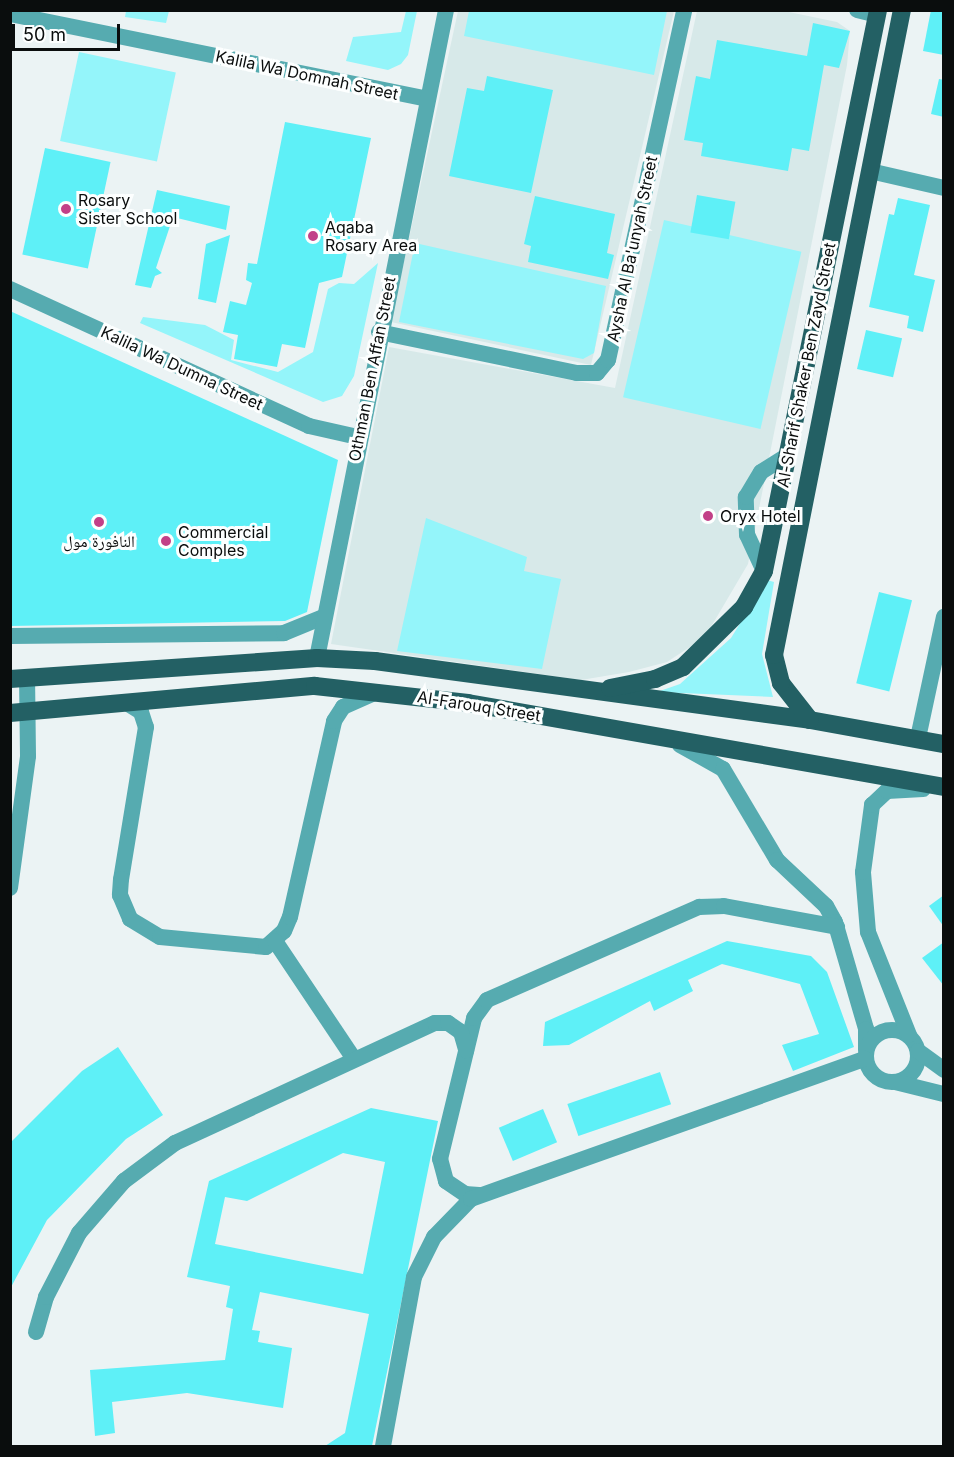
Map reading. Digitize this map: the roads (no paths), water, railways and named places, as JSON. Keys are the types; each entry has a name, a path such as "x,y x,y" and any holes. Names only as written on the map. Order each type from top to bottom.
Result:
{"main road":[{"name":"Al-Sharif Shaker Ben Zayd Street","path":"810,720 781,683 774,655 902,10"},
{"name":"Al-Sharif Shaker Ben Zayd Street","path":"590,692 656,679 683,668 744,607 764,571 877,13"},
{"path":"820,296 845,299"},
{"name":"Al-Farouq Street","path":"19,679 317,658 810,720 944,744"},
{"name":"Al-Farouq Street","path":"10,713 315,686 377,692 654,735 944,789"}],"street":[{"name":"Othman Ben Affan Street","path":"317,658 358,437 446,10"},
{"name":"Aysha Al Ba'unyah Street","path":"379,332 577,373 597,373 608,360 684,10"},
{"path":"857,10 877,13"},
{"name":"Kalila Wa Domnah Street","path":"10,14 427,99"},
{"path":"870,171 944,188"},
{"name":"Kalila Wa Dumna Street","path":"10,289 309,426 358,437"},
{"path":"764,571 747,535 746,497 761,472 787,456"},
{"path":"10,636 284,633 323,617"},
{"path":"918,738 944,617"},
{"path":"10,888 28,756 29,711 19,679"},
{"path":"125,702 141,712 146,727 121,879 120,895 130,919 160,937 251,947 274,941 290,917 334,721 343,707 377,692"},
{"path":"654,735 708,757 723,769 777,860 826,906 837,927 866,1029 866,1054 872,1074 944,1094"},
{"path":"944,789 887,791 872,805 868,817 862,872 865,917 909,1035 918,1051 944,1070"},
{"path":"479,1195 465,1194 446,1181 440,1159 474,1018 487,1000 687,911 724,906 837,927"},
{"path":"274,941 354,1059"},
{"path":"36,1332 51,1287 79,1233 124,1181 175,1143 215,1121 435,1023 448,1023 461,1032 466,1050"},
{"path":"383,1446 414,1277 448,1217 479,1195 866,1054 883,1030 909,1035"},
{"path":"895,1082 915,1068 918,1051"}],"place":[{"name":"Rosary Sister School","path":"66,209"},
{"name":"Aqaba Rosary Area","path":"313,236"},
{"name":"Oryx Hotel","path":"708,516"},
{"name":"النافورة مول","path":"99,522"},
{"name":"Commercial Comples","path":"166,541"}]}
